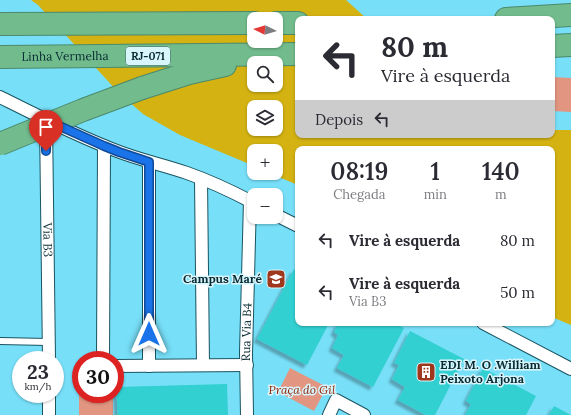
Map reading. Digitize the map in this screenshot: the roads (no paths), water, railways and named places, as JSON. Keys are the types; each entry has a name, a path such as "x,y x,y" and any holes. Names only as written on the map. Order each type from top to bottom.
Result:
{"highway":[{"path":"555,16 571,15"},
{"path":"0,24 247,23"},
{"path":"283,23 295,23"},
{"path":"555,46 571,45"},
{"path":"0,144 83,110 142,88 189,73 245,61 295,54"},
{"name":"Linha Vermelha","path":"0,57 295,54"}],"street":[{"path":"0,97 46,120 104,146 149,162 187,173 247,200"},
{"name":"Via B3","path":"46,120 48,351"},
{"path":"103,351 104,146"},
{"path":"149,162 149,366"},
{"path":"201,179 202,365"},
{"path":"283,218 295,224"},
{"name":"Rua Via B4","path":"247,415 251,224"},
{"path":"489,326 571,369"},
{"path":"124,366 247,365"},
{"path":"329,415 336,400 364,415"},
{"path":"49,403 49,415"}],"lane":[{"path":"0,341 48,342"}],"place":[{"name":"Campus Maré","path":"276,279"},
{"name":"EDI M. O .William Peixoto Arjona","path":"426,372"}],"park label":[{"name":"Praça do Gil","path":"302,390"}]}
